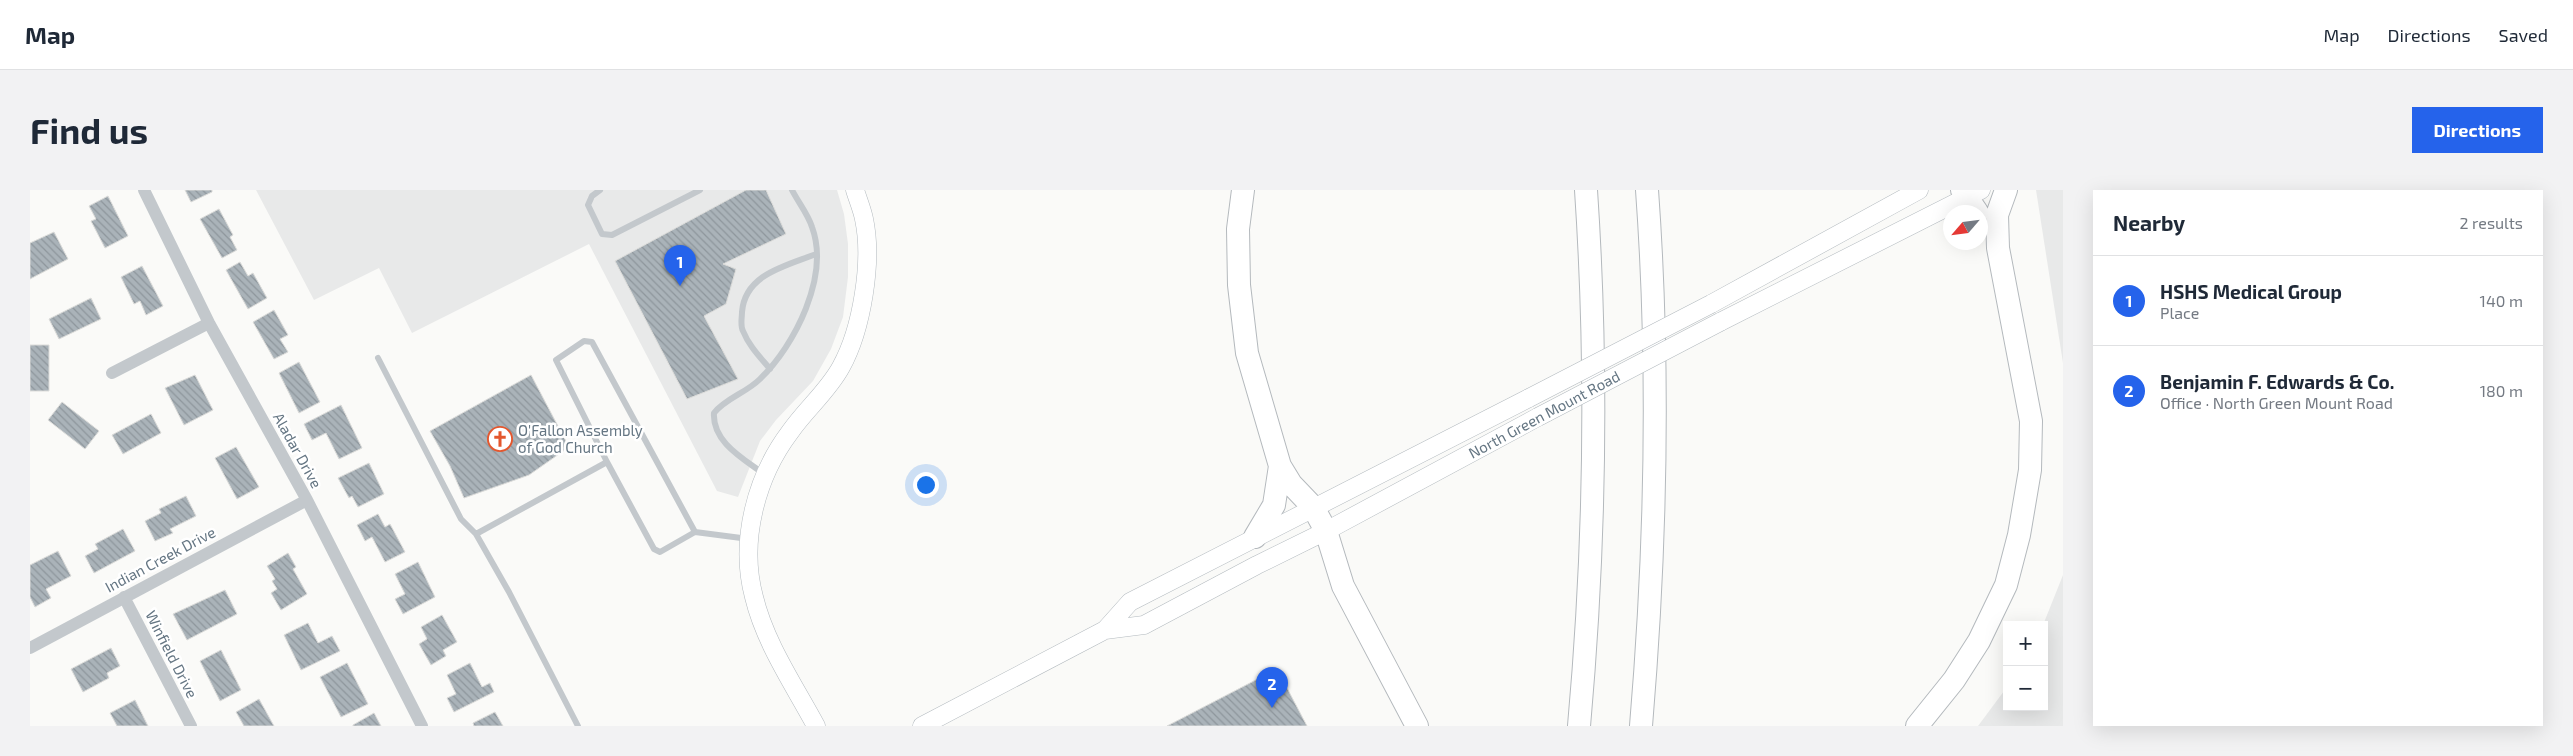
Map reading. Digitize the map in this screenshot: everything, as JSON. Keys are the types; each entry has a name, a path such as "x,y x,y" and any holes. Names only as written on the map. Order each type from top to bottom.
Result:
{"highway":[{"path":"1243,190 1238,229 1239,285 1248,353 1280,466 1291,484 1314,507 1326,531 1343,586 1418,726"},
{"path":"1579,726 1589,617 1593,498 1593,342 1586,190"},
{"path":"1641,726 1649,622 1654,508 1654,369 1651,252 1647,190"},
{"path":"1917,726 1959,672 1978,641 2006,585 2019,535 2027,489 2030,470 2031,421 1998,248 1997,215 2006,190"},
{"path":"1988,231 1998,248"},
{"path":"1255,537 1274,504 1280,466"}],"street":[{"name":"Aladar Drive","path":"144,190 209,323 307,500 422,726"},
{"path":"816,726 764,629 753,596 749,558 750,539 759,488 766,474 790,432 840,368 852,338 864,293 867,246 864,219 855,190"},
{"name":"North Green Mount Road","path":"927,724 1105,630 1130,602 1711,304 1919,190"},
{"name":"North Green Mount Road","path":"1105,630 1144,625 1256,565 1326,531 1720,322 1971,198"},
{"path":"112,373 209,323"},
{"name":"Indian Creek Drive","path":"30,648 124,596 307,500"},
{"name":"Winfield Drive","path":"124,596 191,726"}],"lane":[{"path":"600,190 592,196 588,205 602,234 612,235 700,190"},
{"path":"766,474 730,448 722,439 714,420 714,413 721,405 758,381 770,369 789,344 802,319 817,267 816,254 812,228 792,190"},
{"path":"770,369 749,344 741,328 743,298 753,284 769,273 816,254"},
{"path":"695,532 592,342 584,341 556,360 607,462 654,549 660,552 695,532 750,539"},
{"path":"378,358 461,518 476,534 509,592 578,726"},
{"path":"476,534 607,462"}],"shaded area":[{"path":"256,190 837,190 844,214 848,244 848,277 843,317 831,349 813,381 776,420 760,441 738,497 717,491 589,244 412,333 379,268 314,300"},
{"path":"2036,190 2063,190 2063,363"},
{"path":"2063,575 2063,726 1978,726 2003,692 2003,711 2048,711 2048,621 2045,621"}],"building":[{"path":"185,190 212,190 212,192 191,202"},
{"path":"746,190 766,190 786,234 723,264 736,269 726,304 704,316 738,379 687,399 615,261"},
{"path":"108,196 128,236 105,248 91,221 96,219 89,206"},
{"path":"219,209 233,235 230,237 237,250 222,258 200,219"},
{"path":"54,232 68,259 30,279 30,243"},
{"path":"240,262 248,276 253,273 267,298 248,309 226,270"},
{"path":"142,266 163,306 146,315 140,301 134,304 121,277"},
{"path":"91,298 101,319 59,339 49,319"},
{"path":"274,310 288,335 280,339 288,352 274,359 253,322"},
{"path":"30,345 49,345 49,391 30,391"},
{"path":"299,362 320,402 299,413 279,373"},
{"path":"195,375 213,410 184,425 165,388"},
{"name":"O'Fallon Assembly of God Church","path":"531,375 569,447 529,475 464,498 450,466 430,431"},
{"path":"62,402 99,431 85,449 48,420"},
{"path":"341,405 362,448 339,459 326,433 312,440 304,424"},
{"path":"151,414 161,433 123,454 112,435"},
{"path":"236,447 259,487 237,499 215,458"},
{"path":"369,463 384,494 358,507 352,496 349,498 338,478"},
{"path":"186,496 196,516 170,529 173,533 155,541 145,521 161,513 159,509"},
{"path":"378,514 385,527 390,524 405,552 385,562 372,537 365,541 357,525"},
{"path":"123,529 135,551 94,573 85,556 98,549 95,544"},
{"path":"58,551 71,576 46,589 51,598 35,607 30,597 30,565"},
{"path":"288,553 296,567 293,569 307,594 281,610 271,593 277,589 272,581 275,579 267,566"},
{"path":"418,562 435,597 403,614 395,599 405,594 395,574"},
{"path":"225,590 237,614 187,640 173,614"},
{"path":"442,615 457,642 443,650 446,656 431,665 419,644 427,639 421,627"},
{"path":"308,623 318,643 332,636 340,651 301,670 284,635"},
{"path":"111,648 120,666 107,673 109,678 83,692 71,669"},
{"path":"221,650 241,690 220,701 200,661"},
{"path":"347,663 368,704 341,717 320,677"},
{"path":"470,663 482,687 490,683 494,692 454,712 447,698 456,694 447,675"},
{"path":"1277,669 1307,726 1167,726"},
{"path":"259,699 274,726 244,726 236,712"},
{"path":"135,700 148,726 117,726 110,713"},
{"path":"495,712 503,726 474,726 473,723"},
{"path":"374,713 381,726 353,726 353,725"}],"place":[{"name":"HSHS Medical Group","path":"680,286"},
{"name":"O'Fallon Assembly of God Church","path":"500,439"},
{"name":"Benjamin F. Edwards & Co.","path":"1272,708"}]}
